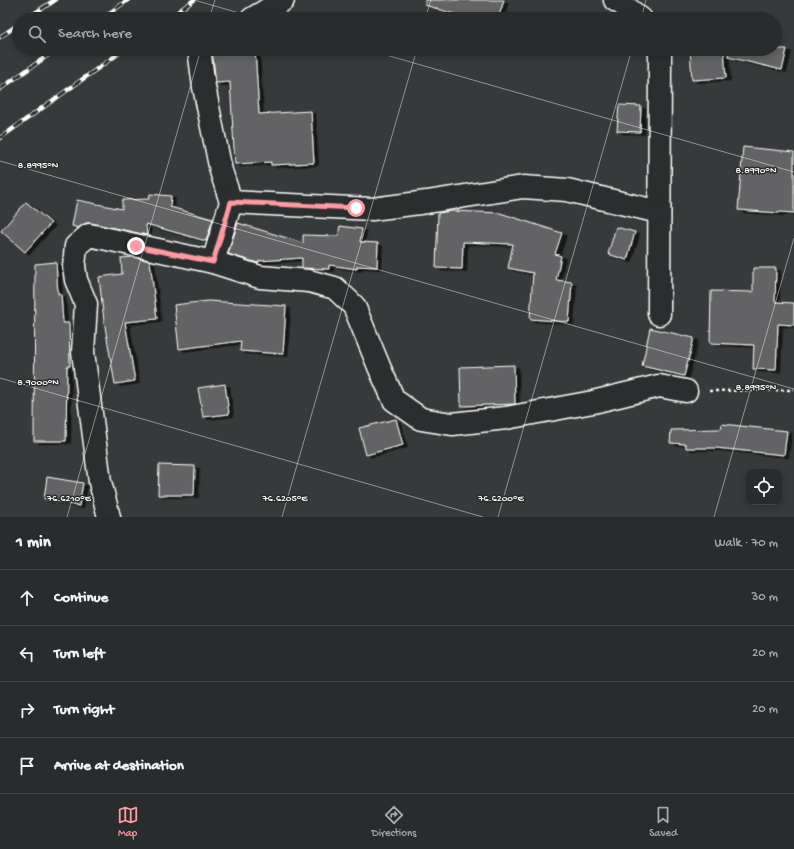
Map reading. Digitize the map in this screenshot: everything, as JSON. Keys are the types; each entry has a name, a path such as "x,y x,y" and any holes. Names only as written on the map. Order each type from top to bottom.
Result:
{"street":[{"path":"263,12 283,0"},
{"path":"615,0 633,12"},
{"path":"200,56 204,87 221,171 231,202 213,262"},
{"path":"659,314 660,56"},
{"path":"231,202 372,209 523,187 567,190 659,212"},
{"path":"109,517 100,482 83,352 86,304 76,280 74,266 76,246 90,235 213,262 260,277 308,281 336,288 354,306 394,400 421,419 452,424 530,414 593,402 659,386 686,391"}],"path":[{"path":"686,391 794,390"}],"building":[{"path":"425,0 504,0 500,12 448,12 425,5"},
{"path":"782,49 787,49 782,70 728,57 782,56"},
{"path":"213,56 255,56 259,114 311,111 314,163 271,165 271,162 235,164 230,82 216,83"},
{"path":"690,56 724,56 726,78 692,80"},
{"path":"619,105 641,106 640,132 617,131"},
{"path":"743,147 794,152 794,213 738,210"},
{"path":"150,194 171,196 170,207 213,219 206,241 146,224 147,235 91,223 86,223 78,228 72,226 77,200 122,209 122,200 149,199"},
{"path":"26,202 51,223 25,252 1,231"},
{"path":"452,211 500,213 562,233 555,254 561,256 556,280 572,282 569,322 530,319 533,273 508,268 513,244 463,242 462,269 436,268 438,213"},
{"path":"238,223 303,243 303,235 338,236 340,226 362,229 360,242 378,243 377,267 357,266 357,269 329,265 329,269 302,268 302,258 259,261 258,263 228,254"},
{"path":"616,227 635,232 627,260 608,254"},
{"path":"133,257 150,261 157,319 125,322 135,381 115,384 104,321 99,277 122,274 121,258"},
{"path":"56,262 58,294 61,294 63,323 69,323 70,366 67,366 66,441 34,441 35,264"},
{"path":"753,268 776,268 775,302 794,303 794,325 778,324 776,370 753,369 754,345 710,343 711,291 753,292"},
{"path":"208,301 286,306 283,354 240,351 241,341 179,349 174,305"},
{"path":"650,328 694,338 684,376 642,366"},
{"path":"514,365 515,404 461,406 460,367"},
{"path":"225,384 229,414 203,417 198,388"},
{"path":"396,419 403,445 366,455 359,428"},
{"path":"722,424 787,431 784,455 716,448 686,448 686,444 670,443 671,430 721,429"},
{"path":"159,465 195,466 194,495 158,495"},
{"path":"47,477 83,483 79,506 44,499"}],"railway":[{"path":"37,12 55,0"},
{"path":"111,12 128,0"},
{"path":"178,12 194,0"},
{"path":"0,37 12,29"},
{"path":"0,89 47,56"},
{"path":"0,138 115,56"}],"route":[{"path":"136,246 213,262 231,202 356,208"}]}
